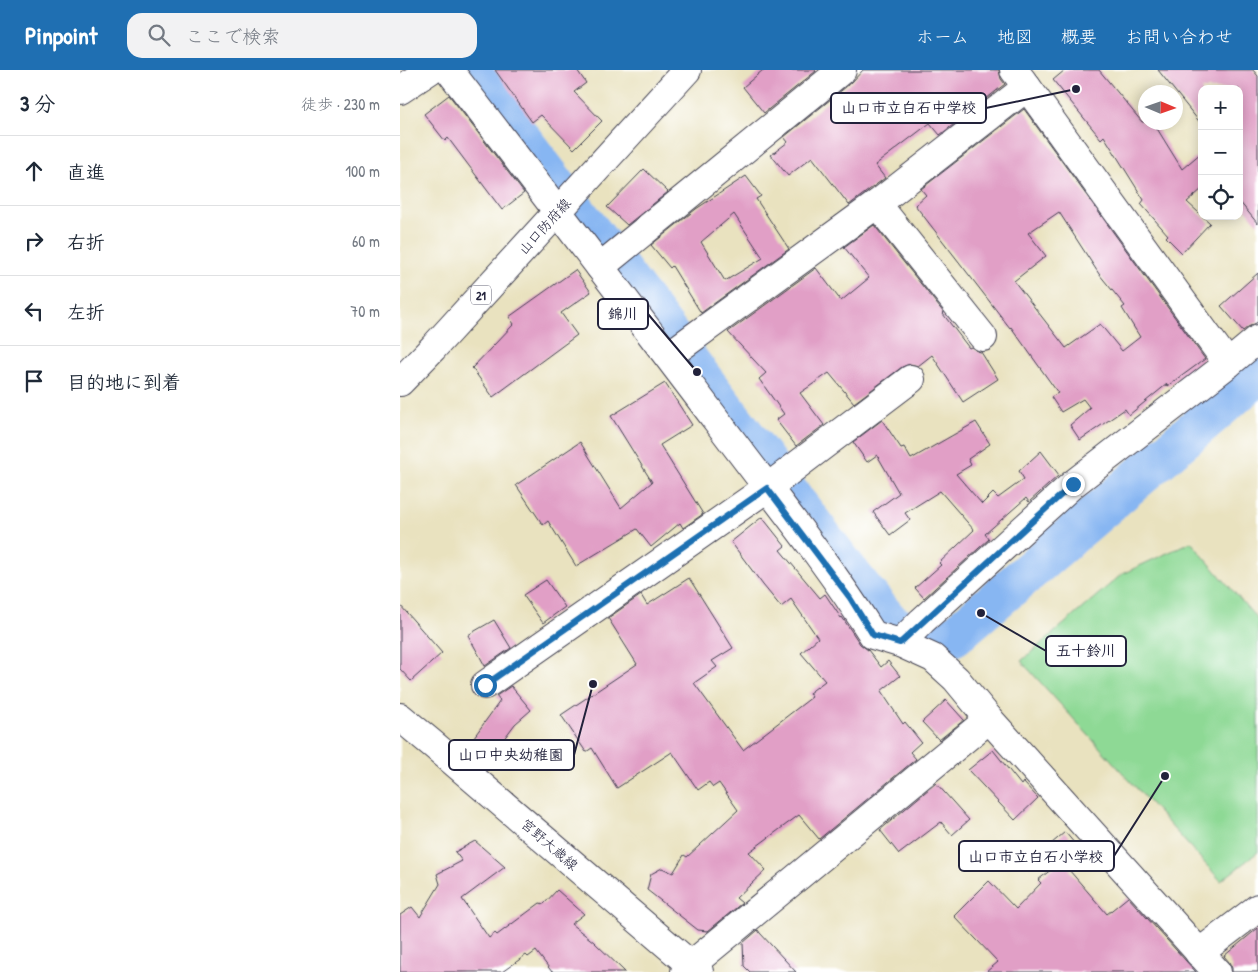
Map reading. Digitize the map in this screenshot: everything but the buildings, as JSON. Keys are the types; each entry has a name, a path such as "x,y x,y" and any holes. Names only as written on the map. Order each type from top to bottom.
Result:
{"street":[{"path":"400,90 430,70"},
{"path":"449,70 566,202 600,267 850,598 873,635 900,643 933,658 956,679 1208,962 1258,908"},
{"name":"山口防府線","path":"400,382 687,70"},
{"path":"600,267 842,70"},
{"path":"668,356 877,204 1021,78 1228,364"},
{"path":"877,204 984,337"},
{"path":"900,643 1073,484 1228,364 1258,338"},
{"path":"485,685 767,488 911,379"},
{"name":"宮野大歳線","path":"400,717 691,970"},
{"path":"691,970 990,719"}],"green space":[{"path":"1191,542 1258,620 1258,852 1221,881 1021,661 1122,574"}],"waterway":[{"path":"469,70 879,610 892,625 937,645 955,635 1258,375"}],"place":[{"name":"山口市立白石中学校","path":"1076,89"},
{"name":"錦川","path":"697,372"},
{"name":"五十鈴川","path":"981,613"},
{"name":"山口中央幼稚園","path":"593,684"},
{"name":"山口市立白石小学校","path":"1165,776"}],"route":[{"path":"485,685 767,488 850,598 873,635 900,643 1073,484"}]}
